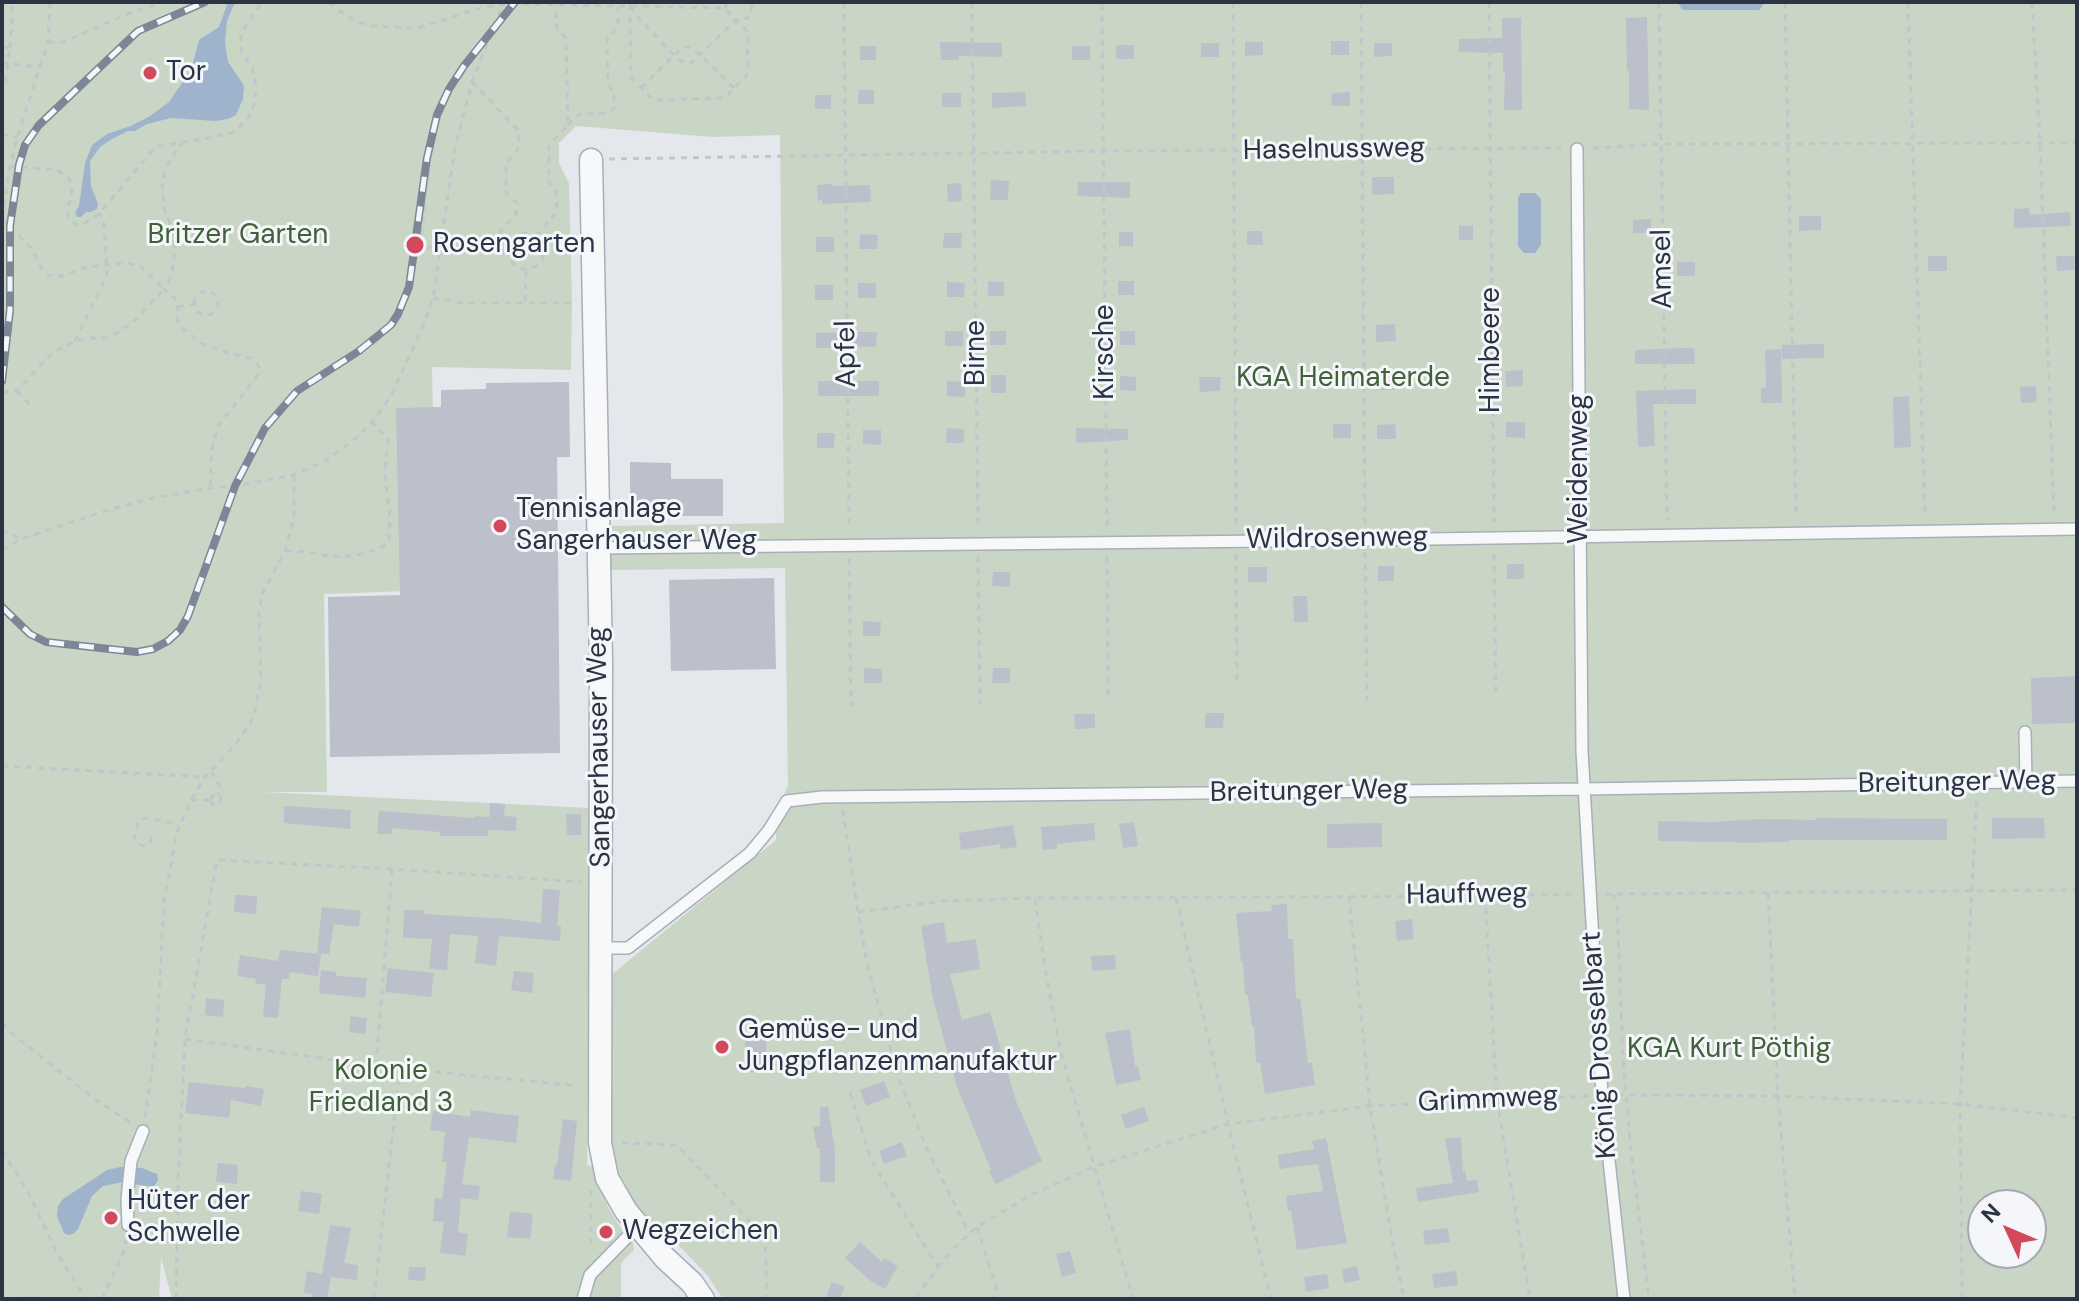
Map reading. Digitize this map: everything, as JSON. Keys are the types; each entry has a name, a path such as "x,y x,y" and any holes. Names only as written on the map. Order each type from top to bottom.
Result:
{"street":[{"name":"Sangerhauser Weg","path":"591,160 601,661 600,1143 607,1178 626,1211 703,1299"}],"lane":[{"name":"Weidenweg","path":"1577,149 1584,789"},
{"name":"Wildrosenweg","path":"597,548 2077,529"},
{"path":"2025,732 2026,781"},
{"name":"Breitunger Weg","path":"601,948 628,948 750,853 787,801 843,796 2077,781"},
{"name":"König Drosselbart","path":"1584,789 1602,1095 1624,1299"},
{"path":"128,1225 126,1208 131,1161 143,1131"},
{"path":"583,1299 590,1275 638,1226"}],"path":[{"path":"2,81 5,81 5,63 10,48 13,2"},
{"path":"2,254 4,190 48,42 50,2"},
{"path":"48,42 63,42 164,2"},
{"path":"10,166 57,170 66,176 72,191 67,213 78,225 100,213 159,146 235,132 254,110 256,101 252,68 242,53 240,43 242,32 262,2"},
{"path":"330,2 355,21 371,26 403,28 418,28 503,4 618,6 631,3 724,8 748,32 747,75 725,98 653,100 631,77 631,3"},
{"path":"724,8 730,2"},
{"path":"631,3 642,22 674,55 684,63 691,63 736,20 747,18 751,14 752,2"},
{"name":"Apfel","path":"844,2 851,706"},
{"name":"Birne","path":"972,2 980,705"},
{"path":"1233,2 1237,680"},
{"path":"1361,2 1367,701"},
{"name":"Himbeere","path":"1489,2 1496,698"},
{"name":"Amsel","path":"1659,2 1668,536"},
{"path":"1785,2 1796,534"},
{"path":"1908,2 1926,532"},
{"path":"2032,2 2055,529"},
{"path":"2,550 21,539 153,498 294,475 325,461 372,422 391,396 433,298 455,148 472,82 503,4"},
{"name":"Kirsche","path":"1102,4 1108,701"},
{"path":"556,5 557,29 566,38 568,125"},
{"path":"536,236 557,212 556,190 549,182 549,145 579,114 610,113 614,108 614,92 608,85 607,38 618,27 618,6"},
{"path":"2,47 10,48"},
{"path":"641,88 674,55 684,47 692,47 734,88"},
{"path":"5,63 41,67"},
{"path":"472,82 519,131 518,149 506,163 506,193 517,203 516,214 500,232 499,249 515,265 526,269 537,265 544,255 543,243 529,233 517,235 509,243 508,255"},
{"path":"2,134 17,138"},
{"path":"2,392 17,391 51,354 75,341 101,339 122,330 164,289 172,272 175,250 173,231 164,208 162,181 168,164 183,141"},
{"name":"Haselnussweg","path":"591,160 1104,151 1577,149 1660,144 2077,143"},
{"path":"425,205 420,246 440,249"},
{"path":"75,341 107,275 104,223 100,213"},
{"path":"2,219 31,248 48,275 56,277 87,267 128,263 141,267 178,301 177,319 187,332 203,344 250,358 259,366 257,376 218,426 212,449 210,488"},
{"path":"525,302 526,269"},
{"path":"206,291 216,297 218,304 215,311 204,315 194,304 199,294 206,291"},
{"path":"433,298 463,303 572,303"},
{"path":"178,307 194,304"},
{"path":"17,391 30,405"},
{"path":"285,551 332,557 358,555 387,544 390,517 385,474 388,439 372,422"},
{"path":"2,1023 96,1100 143,1131 157,1033 164,901 177,832 205,777 236,744 254,717 261,679 259,611 262,594 285,551 294,516 294,475"},
{"path":"2,530 21,539"},
{"path":"2,766 205,777"},
{"path":"211,772 221,788 218,796 220,804 215,805 211,800"},
{"path":"1962,1299 1960,1104 1978,783"},
{"path":"191,800 211,800 218,796"},
{"path":"843,796 858,912 873,986 898,1077 928,1151 969,1233"},
{"path":"152,837 150,843 143,846 134,837 138,824 145,818 180,825"},
{"path":"176,1299 185,1039 217,860 602,883"},
{"path":"376,1066 392,869"},
{"name":"Hauffweg","path":"858,912 943,901 1035,898 2077,890"},
{"path":"1768,893 1778,1096 1795,1299"},
{"path":"1613,894 1617,906 1630,1141 1649,1299"},
{"path":"1175,896 1271,1299"},
{"path":"1349,896 1370,1106 1404,1299"},
{"path":"1485,896 1497,1099 1530,1299"},
{"path":"1035,898 1060,1049 1133,1299"},
{"path":"185,1039 400,1069 582,1086"},
{"path":"374,1299 400,1069"},
{"path":"850,1093 871,1160 938,1267"},
{"name":"Grimmweg","path":"915,1299 938,1267 969,1233 1033,1194 1096,1166 1228,1124 1370,1106 1627,1094 1778,1096 1960,1104 2077,1118"},
{"path":"600,1143 677,1145 765,1237 767,1299"},
{"path":"2,1151 27,1190 58,1255 86,1299"},
{"path":"590,1178 590,1275"},
{"path":"977,1227 996,1287 993,1299"},
{"path":"102,1299 125,1249"},
{"path":"18,1299 40,1299"}],"green space":[{"path":"2,2 2077,2 2077,1299 723,1299 707,1275 662,1228 651,1236 622,1196 610,1148 611,975 776,840 777,809 788,786 785,568 611,570 610,526 784,523 780,135 713,137 576,126 559,143 559,163 569,183 571,370 432,367 436,590 324,594 327,792 263,792 591,808 587,1165 595,1167 609,1209 633,1243 634,1250 621,1263 621,1299 172,1299 161,1257 159,1299 2,1299"}],"water":[{"path":"228,2 235,2 227,21 225,43 228,62 244,88 236,115 215,121 171,118 112,139 100,147 90,161 91,186 97,209 77,217 75,213 79,206 85,163 92,145 107,134 150,116 169,102 191,70 199,40 219,27"},
{"path":"1677,2 1763,2 1763,5 1759,10 1683,10"},
{"path":"1521,193 1535,193 1541,199 1541,245 1535,253 1524,253 1518,246 1518,197"},
{"path":"142,1168 157,1174 158,1180 152,1187 123,1182 103,1186 92,1196 78,1229 73,1234 64,1233 57,1216 63,1199 107,1170"}],"building":[{"path":"1647,17 1649,110 1629,109 1626,18"},
{"path":"1502,18 1521,18 1522,110 1504,110 1503,53 1459,52 1459,39 1502,38"},
{"path":"1331,41 1349,41 1349,55 1331,55"},
{"path":"940,42 1002,43 1002,57 959,56 959,60 941,60"},
{"path":"1245,42 1263,42 1263,55 1245,56"},
{"path":"1201,43 1219,43 1219,57 1201,57"},
{"path":"1374,43 1392,43 1392,56 1374,57"},
{"path":"1116,45 1134,45 1134,59 1116,59"},
{"path":"860,46 876,46 876,60 860,60"},
{"path":"1072,46 1090,46 1090,60 1072,60"},
{"path":"859,90 874,90 874,104 858,104"},
{"path":"1025,92 1026,106 992,108 992,93"},
{"path":"1350,92 1350,106 1331,106 1332,93"},
{"path":"942,93 961,93 961,107 942,107"},
{"path":"815,95 831,95 831,109 815,109"},
{"path":"1372,177 1394,177 1394,194 1372,195"},
{"path":"991,180 1009,181 1008,200 990,200"},
{"path":"1078,182 1130,182 1130,198 1077,196"},
{"path":"961,183 962,201 948,202 947,184"},
{"path":"817,185 870,185 871,202 822,204 822,200 818,201"},
{"path":"2029,208 2030,215 2070,212 2071,226 2014,228 2014,209"},
{"path":"1799,216 1821,216 1821,230 1799,231"},
{"path":"1651,219 1651,233 1633,233 1633,220"},
{"path":"1459,226 1473,226 1473,240 1459,240"},
{"path":"1247,231 1262,231 1263,245 1247,245"},
{"path":"1119,232 1133,232 1133,246 1119,246"},
{"path":"944,233 962,233 961,248 943,248"},
{"path":"860,234 878,235 877,249 859,249"},
{"path":"816,237 834,237 834,252 816,252"},
{"path":"1928,256 1947,256 1947,271 1928,271"},
{"path":"2056,256 2074,256 2075,270 2057,271"},
{"path":"1677,262 1695,262 1695,276 1677,276"},
{"path":"988,281 1004,282 1004,296 988,296"},
{"path":"1118,281 1134,281 1134,295 1118,295"},
{"path":"947,282 965,283 964,297 947,297"},
{"path":"858,283 876,283 876,298 858,298"},
{"path":"815,285 833,285 833,300 815,300"},
{"path":"1395,324 1396,341 1376,342 1376,325"},
{"path":"945,331 963,331 963,346 945,346"},
{"path":"990,331 1006,331 1006,345 990,345"},
{"path":"1120,331 1135,331 1135,345 1120,345"},
{"path":"877,332 876,347 816,348 816,333"},
{"path":"1824,344 1824,358 1782,359 1782,345"},
{"path":"1694,348 1695,364 1635,364 1635,350"},
{"path":"1781,349 1782,403 1761,403 1761,388 1766,388 1765,350"},
{"path":"1523,370 1523,386 1506,387 1505,371"},
{"path":"1377,374 1394,375 1394,390 1377,390"},
{"path":"991,375 1006,375 1006,393 991,393"},
{"path":"1120,376 1136,377 1136,391 1120,390"},
{"path":"1199,377 1221,377 1220,391 1200,392"},
{"path":"818,381 879,381 879,396 818,396"},
{"path":"947,381 965,382 965,397 947,396"},
{"name":"Tennisanlage Sangerhauser Weg","path":"569,382 570,457 557,457 560,753 330,757 328,597 400,595 396,408 441,407 441,390 486,389 486,383"},
{"path":"2036,386 2037,402 2021,403 2020,387"},
{"path":"1696,389 1696,404 1653,404 1655,446 1638,447 1636,391"},
{"path":"1909,396 1911,447 1894,448 1893,397"},
{"path":"1506,422 1525,422 1525,438 1506,437"},
{"path":"1333,424 1351,424 1351,438 1333,438"},
{"path":"1395,424 1396,439 1377,439 1377,425"},
{"path":"947,428 964,429 964,443 946,443"},
{"path":"1076,428 1128,429 1128,440 1076,443"},
{"path":"863,430 881,430 881,445 863,444"},
{"path":"817,433 835,433 834,448 817,448"},
{"path":"630,462 671,463 671,479 723,479 723,516 630,516"},
{"path":"1507,564 1524,564 1524,579 1507,579"},
{"path":"1378,566 1394,566 1394,581 1378,581"},
{"path":"1248,567 1267,567 1267,582 1248,582"},
{"path":"993,572 1010,572 1010,587 992,586"},
{"path":"774,578 776,669 671,671 669,580"},
{"path":"1293,596 1307,596 1308,622 1294,622"},
{"path":"863,621 881,622 880,636 863,636"},
{"path":"864,668 882,669 882,683 864,683"},
{"path":"993,668 1010,668 1010,683 992,683"},
{"path":"2077,676 2077,723 2032,724 2031,678"},
{"path":"1206,713 1224,713 1223,728 1205,728"},
{"path":"1074,714 1095,714 1095,728 1075,729"},
{"path":"490,803 505,804 504,816 517,817 516,831 489,830"},
{"path":"284,806 351,810 350,829 284,823"},
{"path":"379,811 490,817 488,836 440,836 440,832 392,828 392,834 377,834"},
{"path":"566,814 581,814 581,835 567,835"},
{"path":"1992,818 2044,818 2045,838 1992,839"},
{"path":"1947,819 1947,840 1658,841 1658,821"},
{"path":"1134,822 1138,846 1123,848 1119,824"},
{"path":"1094,823 1095,840 1057,844 1057,849 1043,850 1041,827"},
{"path":"1382,823 1382,847 1327,848 1327,824"},
{"path":"1013,825 1017,847 1001,849 1000,844 961,850 959,833"},
{"path":"543,889 560,890 557,926 561,926 560,941 499,936 496,966 475,963 478,936 450,934 447,970 429,969 432,939 403,938 404,910 541,923"},
{"path":"235,895 257,896 256,914 234,912"},
{"path":"1287,904 1288,939 1293,939 1296,999 1300,998 1308,1063 1312,1063 1315,1085 1265,1094 1260,1062 1256,1063 1248,995 1245,995 1236,913 1272,911 1271,905"},
{"path":"322,907 361,911 359,927 334,924 329,954 317,953"},
{"path":"1412,919 1414,939 1397,941 1395,921"},
{"path":"944,922 947,943 976,939 980,969 950,974 962,1020 990,1012 1016,1101 1042,1161 996,1184 957,1087 933,999 921,926"},
{"path":"280,950 321,954 318,976 290,972 289,979 282,979 278,1018 263,1017 266,985 255,983 256,979 237,976 240,955 278,961"},
{"path":"1115,955 1116,969 1092,971 1091,956"},
{"path":"388,968 434,973 431,997 385,992"},
{"path":"321,970 336,972 336,976 367,978 365,998 319,993"},
{"path":"514,971 534,973 532,993 511,990"},
{"path":"206,998 224,1000 223,1017 205,1015"},
{"path":"351,1016 367,1018 365,1034 349,1032"},
{"path":"1130,1029 1135,1066 1138,1066 1141,1080 1116,1085 1105,1033"},
{"path":"745,1039 766,1039 767,1072 745,1072"},
{"path":"884,1081 890,1097 866,1106 860,1090"},
{"path":"189,1082 264,1089 261,1106 231,1100 229,1118 185,1113"},
{"path":"820,1107 828,1107 835,1150 835,1182 820,1182 820,1148 817,1148 813,1127 820,1126"},
{"path":"1144,1107 1149,1121 1126,1129 1121,1115"},
{"path":"471,1110 519,1116 516,1143 469,1137 462,1184 480,1186 478,1200 461,1198 458,1232 468,1234 465,1256 440,1253 444,1222 433,1221 435,1198 442,1199 447,1162 442,1162 445,1132 430,1130 433,1111 470,1117"},
{"path":"563,1119 577,1121 571,1181 553,1179"},
{"path":"1461,1137 1463,1172 1467,1181 1477,1180 1479,1192 1418,1202 1416,1188 1453,1183 1445,1139"},
{"path":"1326,1138 1347,1243 1297,1250 1286,1196 1323,1191 1318,1164 1280,1169 1278,1155 1314,1149 1312,1141"},
{"path":"902,1142 907,1156 884,1164 879,1151"},
{"path":"218,1163 238,1165 237,1184 216,1182"},
{"path":"301,1191 322,1194 319,1214 298,1211"},
{"path":"510,1211 533,1214 530,1239 507,1237"},
{"path":"330,1225 351,1228 344,1263 358,1265 357,1280 331,1277 327,1299 311,1299 312,1294 304,1293 307,1271 322,1274"},
{"path":"1448,1228 1450,1242 1425,1245 1423,1231"},
{"path":"860,1242 882,1262 884,1258 898,1266 885,1289 872,1282 845,1258"},
{"path":"1070,1251 1076,1273 1062,1277 1056,1254"},
{"path":"1357,1266 1360,1280 1344,1283 1342,1269"},
{"path":"409,1267 426,1267 425,1281 408,1280"},
{"path":"1456,1271 1458,1285 1434,1288 1432,1274"},
{"path":"1327,1274 1329,1288 1306,1292 1304,1277"},
{"path":"832,1282 845,1287 840,1299 825,1299"}],"railway":[{"path":"2,381 10,310 10,226 25,145 39,125 138,31 205,2"},
{"path":"2,607 30,634 46,642 137,652 153,649 180,630 188,616 235,486 265,428 297,391 359,351 391,325 398,314 409,287 427,158 437,115 464,66 515,2"}],"place":[{"name":"Tor","path":"150,73"},
{"name":"Rosengarten","path":"415,245"},
{"name":"Tennisanlage Sangerhauser Weg","path":"500,526"},
{"name":"Gemüse- und Jungpflanzenmanufaktur","path":"722,1047"},
{"name":"Hüter der Schwelle","path":"111,1218"},
{"name":"Wegzeichen","path":"606,1232"}],"park label":[{"name":"Britzer Garten","path":"238,236"},
{"name":"KGA Heimaterde","path":"1343,379"},
{"name":"KGA Kurt Pöthig","path":"1729,1050"},
{"name":"Kolonie Friedland 3","path":"381,1088"}]}
